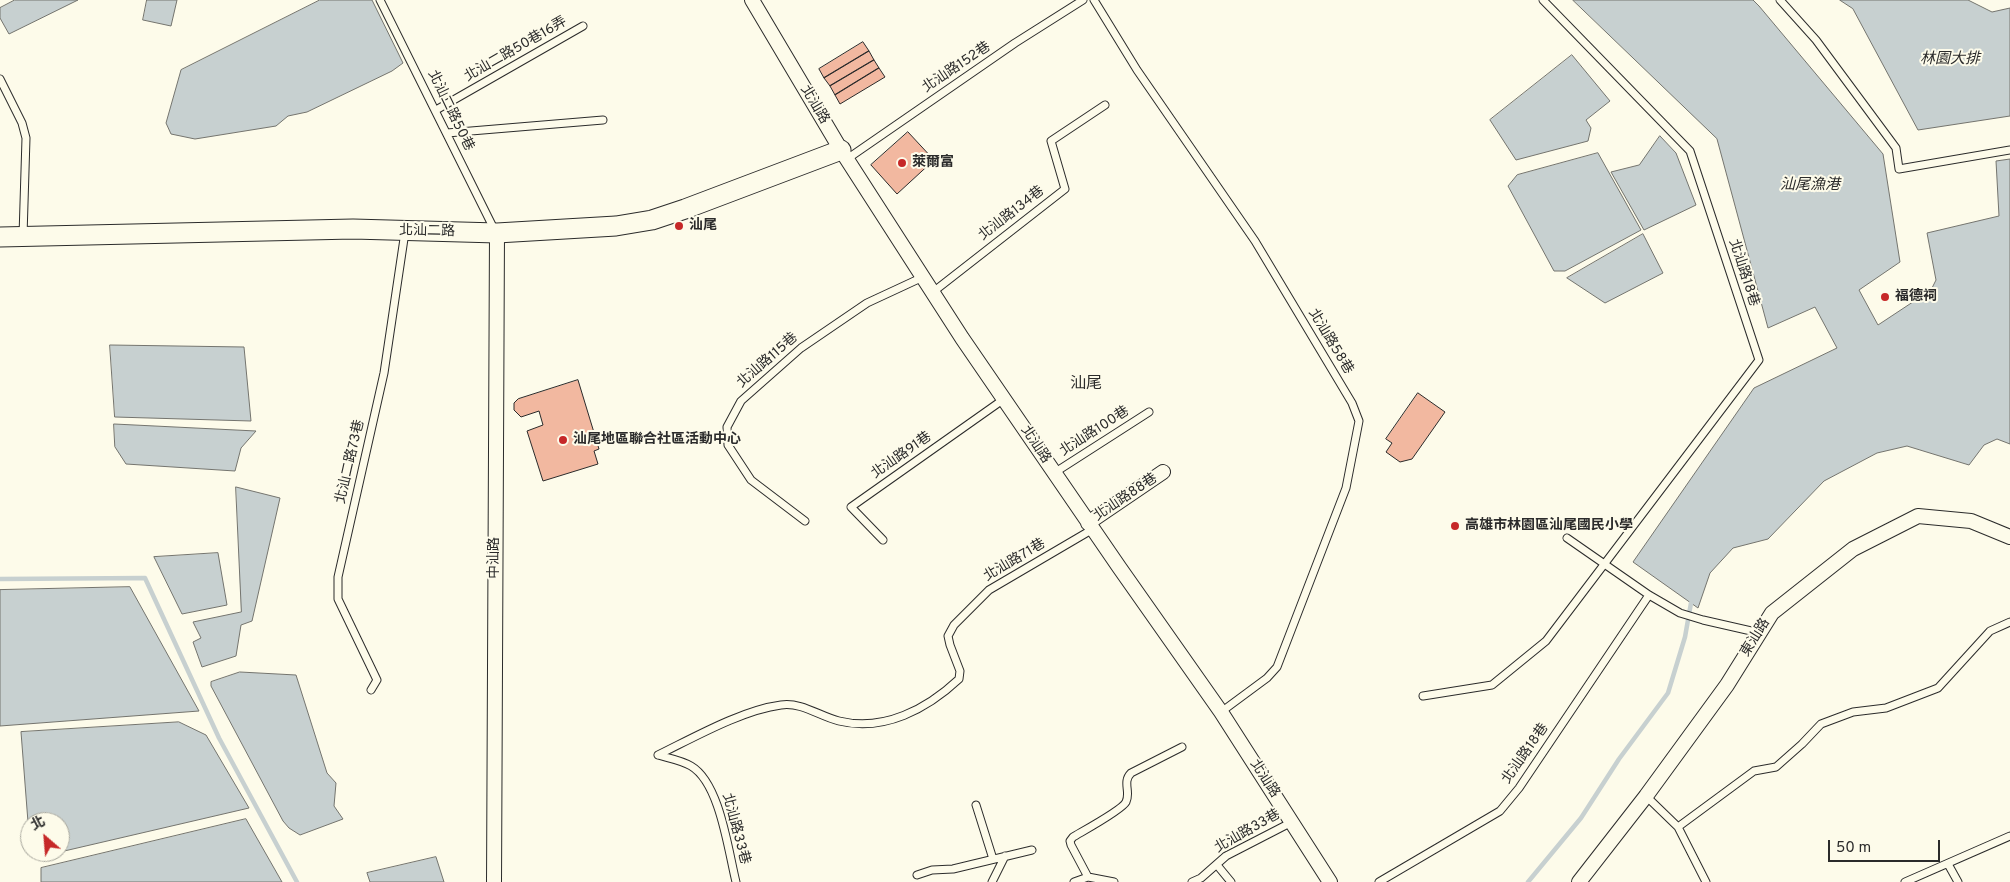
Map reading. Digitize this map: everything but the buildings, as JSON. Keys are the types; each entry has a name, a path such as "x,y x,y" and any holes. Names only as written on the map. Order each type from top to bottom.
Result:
{"street":[{"name":"北汕路","path":"752,0 844,154 923,277 1090,526 1221,712 1330,882"},
{"name":"北汕二路","path":"0,237 353,229 496,233 616,226 652,220 844,154"},
{"name":"中汕路","path":"494,882 496,233"},
{"name":"北汕路88巷","path":"1090,526 1164,472"},
{"name":"東汕路","path":"1579,882 1646,796 1727,685 1772,614 1853,549 1918,516 1972,521 2010,537"}],"lane":[{"name":"北汕二路50巷","path":"380,0 496,233"},
{"name":"北汕路152巷","path":"844,154 1083,0"},
{"name":"北汕路58巷","path":"1094,0 1136,70 1255,241 1352,403 1359,421 1346,488 1277,667 1267,678 1221,712"},
{"name":"北汕路18巷","path":"1423,696 1492,685 1546,640 1759,360 1690,151 1544,0"},
{"path":"1780,0 1816,40 1896,148 1899,169 2010,150"},
{"name":"北汕二路50巷16弄","path":"436,110 583,26"},
{"path":"0,79 22,123 26,138 23,236"},
{"name":"北汕路134巷","path":"933,292 1065,189 1051,142 1105,105"},
{"path":"446,133 604,120"},
{"name":"北汕二路73巷","path":"371,690 376,680 338,599 338,577 384,374 406,231"},
{"name":"北汕路115巷","path":"805,521 751,480 728,445 727,427 741,401 801,348 867,303 923,277"},
{"name":"北汕路91巷","path":"883,540 851,507 1004,399"},
{"name":"北汕路100巷","path":"1054,473 1149,412"},
{"name":"北汕路71巷","path":"658,755 738,717 781,705 798,706 839,721 872,724 904,717 943,694 960,679 960,671 948,636 954,625 989,590 1090,526"},
{"path":"1567,538 1649,595 1680,612 1703,620 1760,633"},
{"name":"北汕路18巷","path":"1379,882 1500,811 1519,788 1649,595"},
{"path":"1678,827 1754,771 1776,767 1821,724 1853,712 1886,708 1938,688 1990,631 2010,622"},
{"path":"1088,877 1070,841 1123,806 1127,797 1126,780 1131,772 1182,747"},
{"name":"北汕路33巷","path":"658,755 690,765 704,777 716,801 736,882"},
{"path":"1646,796 1678,827 1706,882"},
{"path":"976,805 993,859"},
{"name":"北汕路33巷","path":"1192,882 1201,878 1226,856 1292,822"},
{"path":"1905,882 2010,836"},
{"path":"917,875 932,870 953,869 1032,850"},
{"path":"992,882 1005,856"},
{"path":"1948,864 1958,882"},
{"name":"北汕路33巷","path":"1217,865 1231,882"},
{"path":"1074,882 1088,877 1114,882"}],"water":[{"path":"15,0 78,0 9,34 0,18 0,8"},
{"path":"147,0 177,0 171,26 143,20"},
{"path":"320,0 372,0 403,63 392,71 307,112 288,116 276,126 195,139 171,134 166,123 181,70"},
{"name":"汕尾漁港","path":"1573,0 1753,0 1759,6 1883,154 1900,262 1859,290 1878,325 1931,290 1936,280 1927,233 1999,216 1996,161 2010,159 2010,444 1997,439 1984,445 1969,465 1907,446 1877,453 1824,481 1768,539 1733,548 1710,573 1698,608 1633,562 1754,388 1837,348 1815,307 1768,328 1717,139"},
{"name":"林園大排","path":"1840,0 1968,0 1992,12 2010,8 2010,116 1918,130 1853,9"},
{"path":"1572,55 1610,101 1586,120 1591,128 1588,141 1516,160 1490,120"},
{"path":"1660,136 1676,153 1696,205 1644,230 1611,172 1639,165"},
{"path":"1598,153 1641,230 1565,271 1554,271 1508,186 1517,175"},
{"path":"1643,234 1663,273 1605,303 1567,278"},
{"path":"110,345 244,347 251,421 115,417"},
{"path":"114,424 256,431 241,448 235,471 126,464 115,447"},
{"path":"236,487 280,498 252,621 241,625 236,656 202,667 193,642 201,638 193,622 241,612"},
{"path":"218,553 227,605 182,614 154,557"},
{"path":"130,587 199,711 0,726 0,590"},
{"path":"240,672 296,675 327,773 336,783 334,806 343,819 300,835 289,828 283,821 211,686 211,682"},
{"path":"179,722 206,735 249,808 70,850 70,812 27,812 21,732"},
{"path":"246,819 282,882 41,882 41,868"},
{"path":"436,857 444,882 370,882 367,873"}],"waterway":[{"path":"0,579 145,578 219,738 297,882"},
{"path":"1528,882 1581,818 1619,759 1668,693 1685,637 1691,603"}],"place":[{"name":"萊爾富","path":"902,163"},
{"name":"汕尾","path":"679,226"},
{"name":"福德祠","path":"1885,297"},
{"name":"汕尾地區聯合社區活動中心","path":"563,440"},
{"name":"高雄市林園區汕尾國民小學","path":"1455,526"}],"district":[{"name":"汕尾","path":"1086,385"}]}
